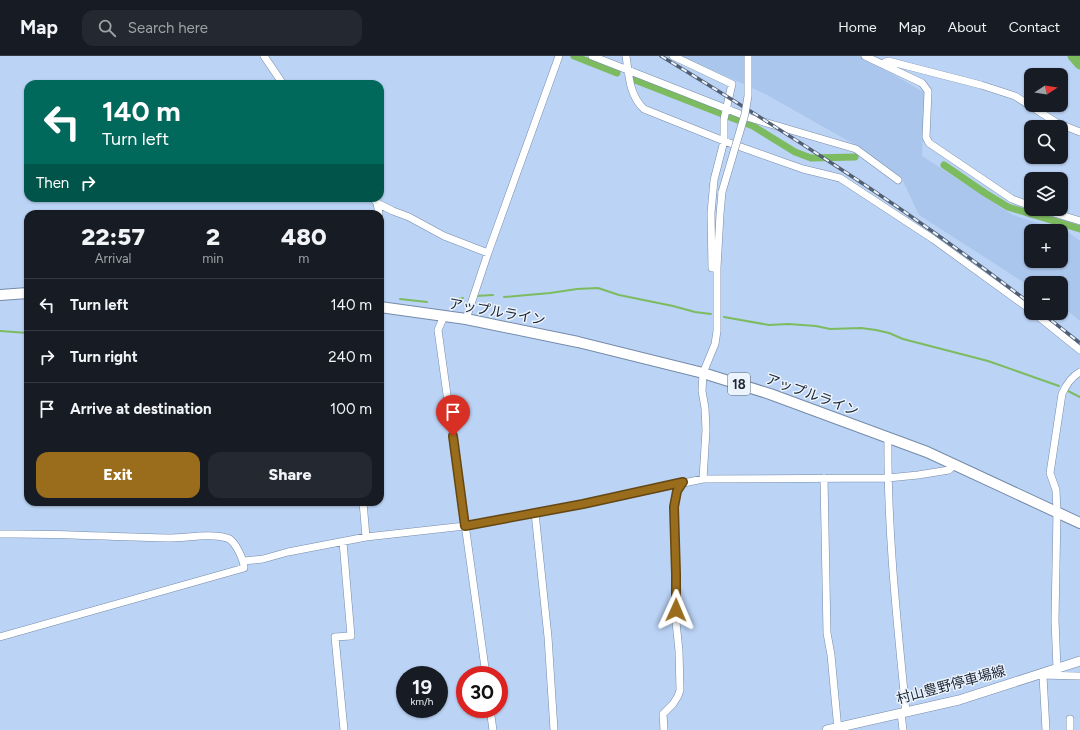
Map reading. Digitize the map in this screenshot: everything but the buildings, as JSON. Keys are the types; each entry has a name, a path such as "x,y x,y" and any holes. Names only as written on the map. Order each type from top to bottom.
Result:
{"highway":[{"path":"0,295 24,293"},
{"name":"アップルライン","path":"384,308 466,319 578,342 703,373 770,394 888,437 955,464 1080,523"}],"main road":[{"name":"村山豊野停車場線","path":"827,730 959,700 1080,661"}],"street":[{"path":"264,56 280,80"},
{"path":"466,319 488,253 559,56"},
{"path":"592,56 726,113 750,118 856,149 898,180"},
{"path":"626,56 632,91 635,99 644,109 724,141 803,169 840,178 884,205 1024,305"},
{"path":"673,56 732,84 726,113 724,141 714,180 711,213 712,268 717,268"},
{"path":"703,479 706,430 702,391 703,373 715,344 717,331 717,268 722,192 747,102 748,56"},
{"path":"866,56 922,83 928,91 926,137 929,143 1012,199 1024,203"},
{"path":"878,61 888,61 981,85 1014,96 1057,123 1080,132"},
{"path":"377,202 444,236 488,253"},
{"path":"1064,216 1080,221"},
{"path":"444,316 438,330 485,666"},
{"path":"1043,320 1080,350"},
{"path":"1057,669 1055,620 1057,511 1056,490 1050,473 1062,394 1066,385 1075,375 1080,372"},
{"path":"888,437 888,478 904,712 903,730"},
{"path":"244,561 263,559 288,552 366,537 465,526 583,504 703,479 888,478 949,470 955,464"},
{"path":"824,478 827,633 831,655 838,728"},
{"path":"664,730 663,714 674,704 680,690 680,651 676,622 674,507 677,491 683,482"},
{"path":"363,506 366,537"},
{"path":"535,513 548,637 554,730"},
{"path":"0,534 180,538 200,536 223,537 232,541 244,561 244,568 0,637"},
{"path":"343,542 351,636 335,637 344,730"},
{"path":"1046,730 1040,675 1080,676"},
{"path":"491,718 493,730"},
{"path":"1070,719 1070,730"}],"shaded area":[{"path":"682,56 862,56 925,93 922,156 1013,215 1041,224 1024,224 1024,268 1068,268 1068,233 1080,241 1080,321 1068,311 1068,276 1024,276 1024,282 919,215 901,177 859,147 767,95"}],"waterway":[{"path":"574,56 617,73"},
{"path":"1073,56 1080,64"},
{"path":"635,80 753,126 795,152 811,158 855,157"},
{"path":"944,165 1008,207 1080,229"},
{"path":"504,297 598,288 619,295 695,312 711,314"},
{"path":"476,296 493,295"},
{"path":"459,299 463,298"},
{"path":"400,299 427,302"},
{"path":"724,317 769,325 788,324 816,326 830,329 861,328 876,330 889,333 903,339 988,361 1059,386"},
{"path":"0,331 24,333"},
{"path":"1068,391 1080,397"}],"railway":[{"path":"661,56 812,150 884,198 934,232 1024,299"},
{"path":"1051,320 1080,343"}],"route":[{"path":"453,436 465,526 583,504 683,482 677,491 674,507 676,610"}]}
